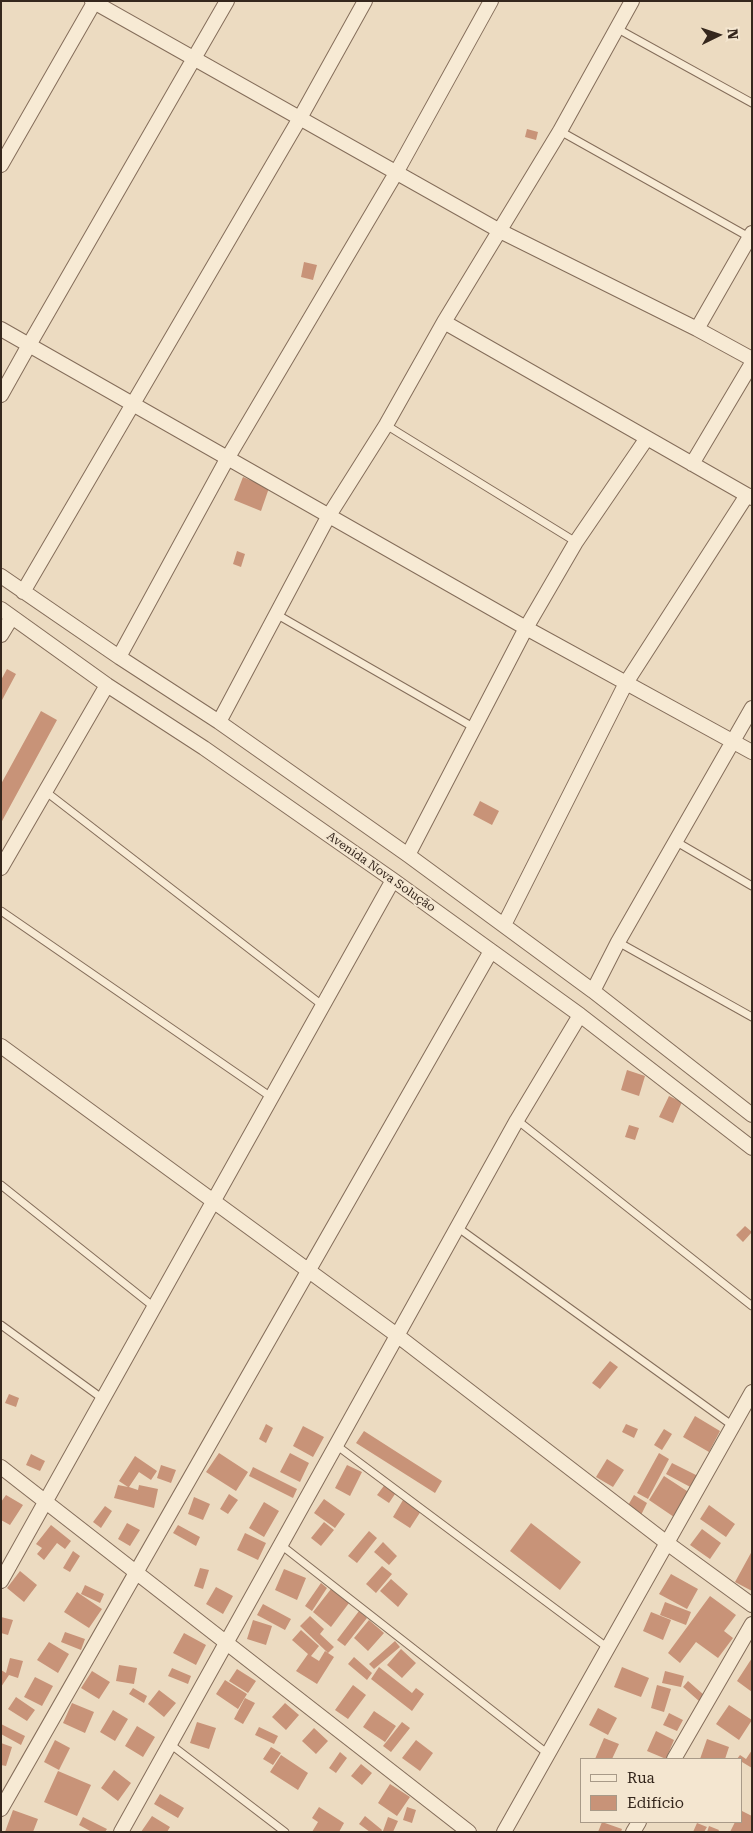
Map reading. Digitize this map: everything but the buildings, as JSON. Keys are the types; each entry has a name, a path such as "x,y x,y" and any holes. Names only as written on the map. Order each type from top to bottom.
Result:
{"street":[{"path":"1,395 227,1"},
{"path":"23,592 300,118 365,1"},
{"path":"119,657 227,459 396,172 491,1"},
{"path":"219,722 328,517 386,425 444,322 560,131 632,1"},
{"path":"1,165 94,2 500,231 697,329 752,359"},
{"path":"697,329 750,235"},
{"path":"444,322 749,496 626,683 504,925"},
{"path":"1,329 328,517 752,752"},
{"path":"692,464 752,363"},
{"path":"408,855 526,628 576,542 647,438"},
{"path":"1,576 119,657 219,722 408,855 593,991 752,1115"},
{"path":"1,635 6,613"},
{"name":"Avenida Nova Solução","path":"6,613 393,880 580,1015 752,1148"},
{"path":"1,868 107,684"},
{"path":"593,991 618,942 752,708"},
{"path":"1,1581 393,880"},
{"path":"1,1809 491,951"},
{"path":"122,1832 457,1227 517,1120 580,1015"},
{"path":"1,1046 398,1336 667,1543 752,1604"},
{"path":"504,1832 752,1392"},
{"path":"1,1467 469,1832"},
{"path":"675,1758 752,1624"}],"lane":[{"path":"618,29 752,103"},
{"path":"560,131 750,235"},
{"path":"386,425 576,542"},
{"path":"276,614 473,728"},
{"path":"44,791 322,1005"},
{"path":"675,841 752,886"},
{"path":"1,911 271,1098"},
{"path":"618,942 752,1017"},
{"path":"517,1120 752,1306"},
{"path":"1,1185 154,1307"},
{"path":"457,1227 733,1426"},
{"path":"1,1325 103,1399"},
{"path":"336,1445 608,1648"},
{"path":"281,1545 548,1754"},
{"path":"170,1744 285,1832"}]}
